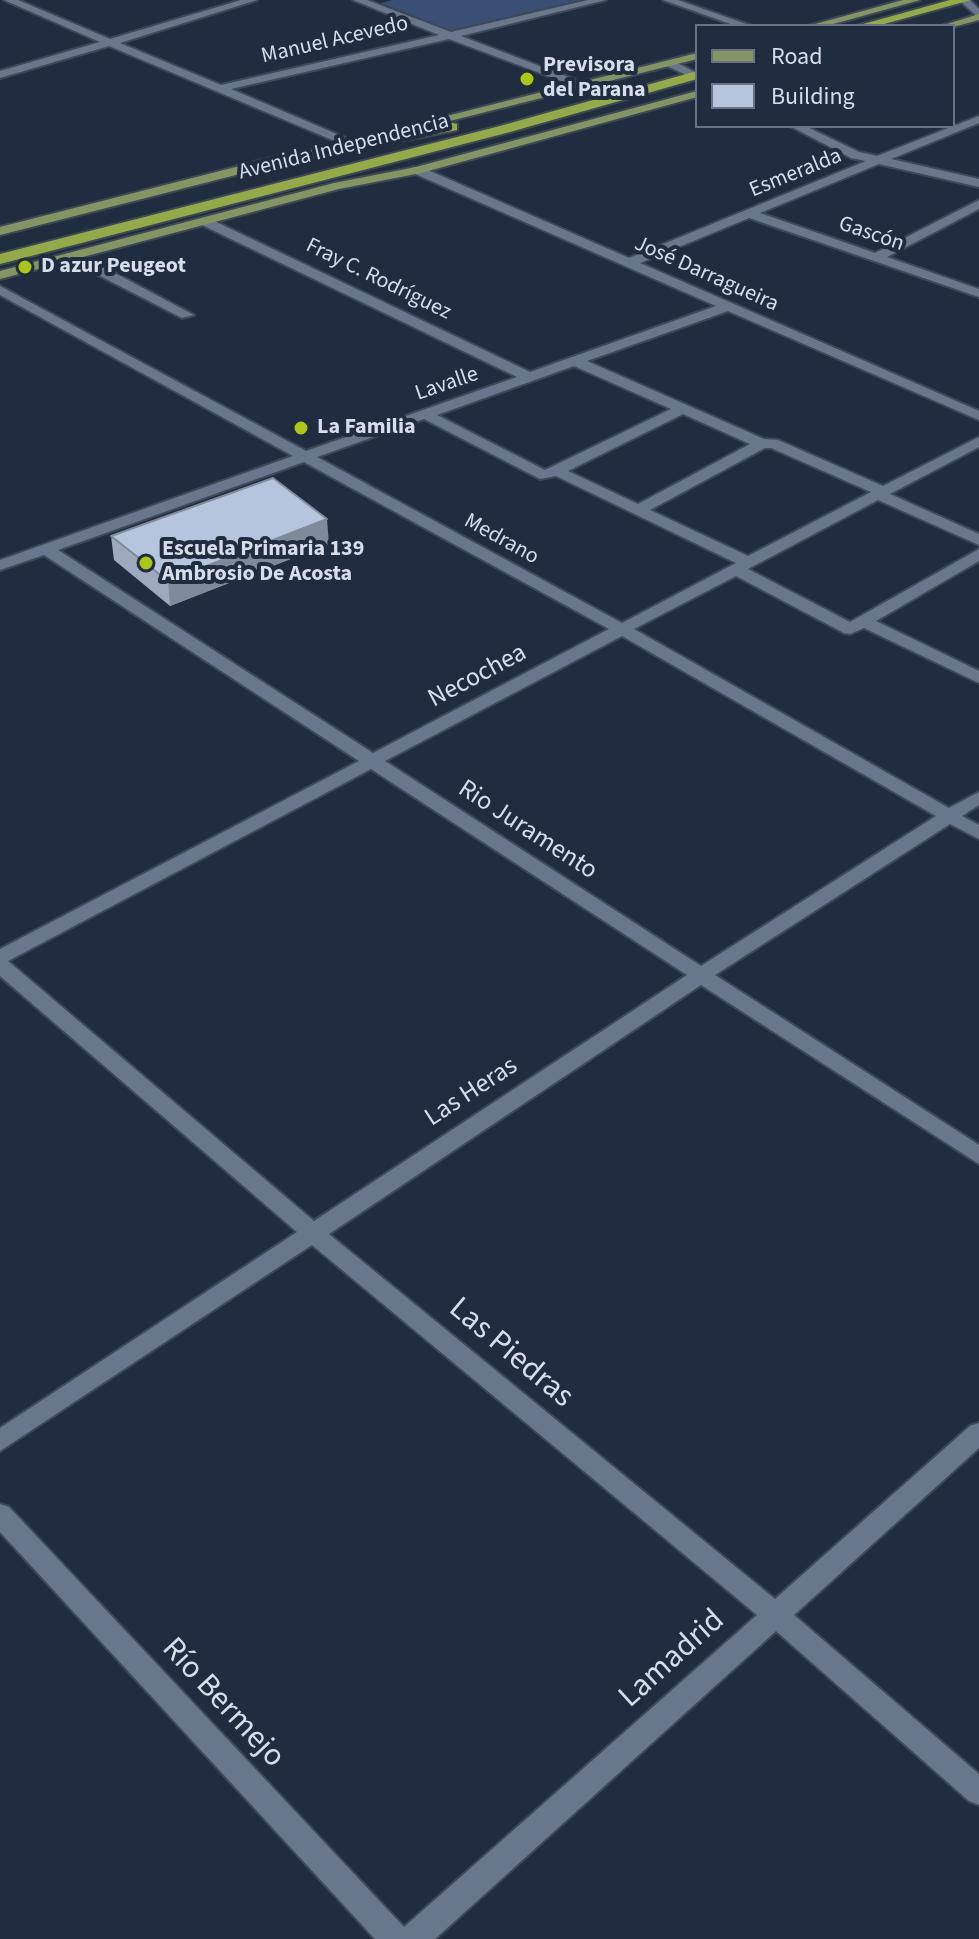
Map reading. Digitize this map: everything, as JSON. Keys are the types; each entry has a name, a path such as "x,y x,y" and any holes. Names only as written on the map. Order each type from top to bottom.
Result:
{"highway":[{"path":"874,24 972,7"},
{"path":"905,24 972,7"},
{"name":"Avenida Independencia","path":"0,246 463,125 694,73"},
{"name":"Avenida Independencia","path":"0,259 505,129 694,73"},
{"path":"257,165 463,125"},
{"path":"338,186 505,129"}],"main road":[{"path":"821,24 915,0"},
{"path":"949,24 972,7"},
{"name":"Avenida Independencia","path":"0,231 695,56"},
{"name":"Avenida Independencia","path":"0,275 338,186 417,170 695,95"}],"street":[{"path":"9,0 349,143"},
{"path":"0,75 252,0"},
{"path":"358,0 580,85"},
{"name":"Manuel Acevedo","path":"219,89 601,0"},
{"path":"668,0 741,24"},
{"path":"669,63 694,73"},
{"name":"Esmeralda","path":"628,263 979,119"},
{"path":"800,128 855,155 979,183"},
{"name":"José Darragueira","path":"417,170 979,416"},
{"path":"875,258 979,204"},
{"name":"Gascón","path":"751,214 979,293"},
{"name":"Fray C. Rodríguez","path":"206,222 531,378"},
{"path":"72,256 187,315"},
{"name":"Medrano","path":"0,290 623,630 979,833"},
{"name":"Lavalle","path":"2,562 578,362 726,307"},
{"path":"578,362 762,444"},
{"path":"427,415 545,476 682,409"},
{"name":"Necochea","path":"0,957 979,441"},
{"path":"638,510 762,444 773,443 979,540"},
{"path":"557,471 638,510 850,629 979,554"},
{"name":"Rio Juramento","path":"46,549 979,1156"},
{"path":"864,621 979,678"},
{"path":"960,669 979,657"},
{"name":"Las Heras","path":"0,1441 701,975 979,797"},
{"name":"Las Piedras","path":"0,965 312,1232 775,1614 979,1792"},
{"name":"Lamadrid","path":"413,1939 979,1433"},
{"name":"Río Bermejo","path":"0,1515 395,1939"}],"shaded area":[{"path":"392,0 587,0 454,32 381,3"}],"building":[{"path":"273,478 327,519 168,581 111,536"}],"place":[{"name":"Previsora del Parana","path":"527,79"},
{"name":"D azur Peugeot","path":"25,267"},
{"name":"La Familia","path":"301,428"},
{"name":"Escuela Primaria 139 Ambrosio De Acosta","path":"146,563"}]}
